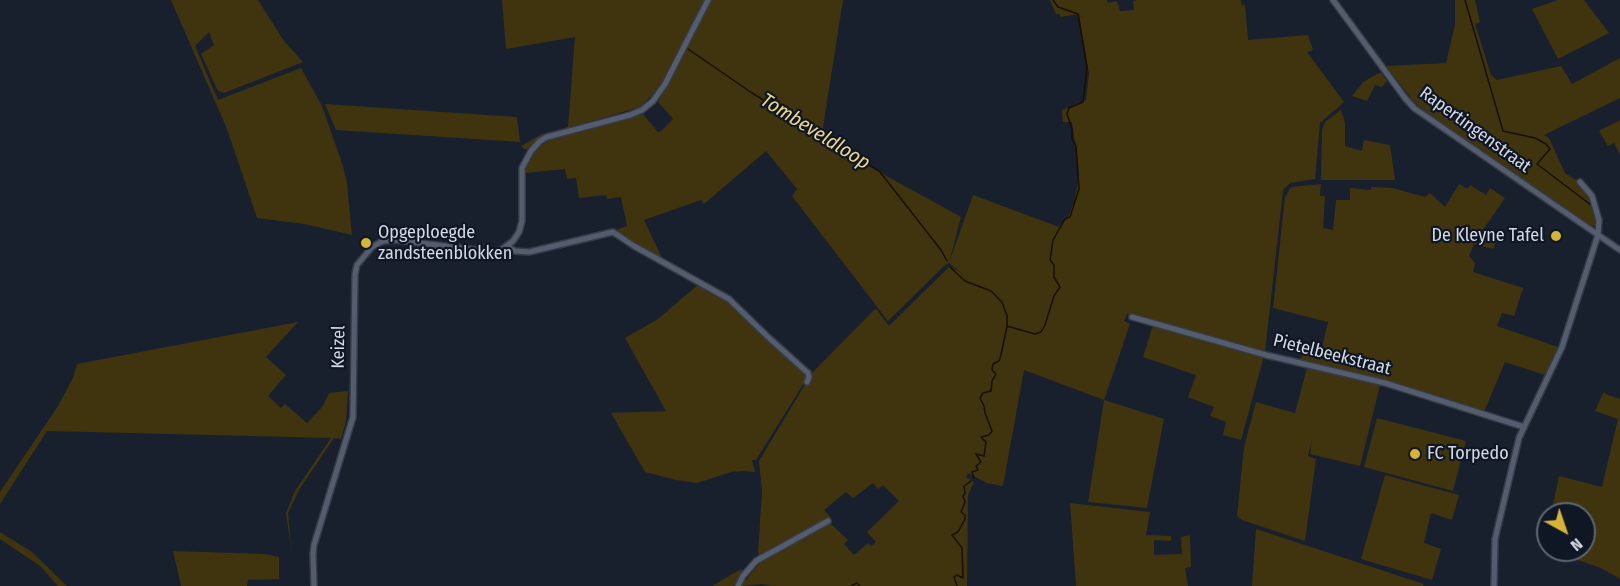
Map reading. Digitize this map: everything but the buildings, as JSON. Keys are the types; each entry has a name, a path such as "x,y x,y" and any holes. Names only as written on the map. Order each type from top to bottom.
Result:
{"street":[{"path":"507,246 517,236 521,226 522,168 531,151 547,137 630,115 642,110 653,101 665,84 708,0"},
{"name":"Rapertingenstraat","path":"1333,0 1414,108 1620,249"},
{"path":"1494,586 1498,525 1519,438 1562,347 1598,235 1599,220 1592,196 1580,183"},
{"name":"Keizel","path":"314,586 314,545 353,417 355,274 357,265 372,247 383,241 396,240 493,252 507,246 515,252 529,252 614,232 634,246 729,299 808,373 807,382"},
{"name":"Pietelbeekstraat","path":"1132,317 1266,355 1384,383 1524,427"},
{"path":"738,586 756,561 828,521"}],"shaded area":[{"path":"171,0 258,0 284,41 303,62 224,93 218,91 201,54 214,45 209,32 195,46 218,100 301,68 322,106 343,166 352,235 304,224 257,218 227,129"},
{"path":"502,0 843,0 821,140 961,217 949,263 888,321 792,196 797,189 766,151 704,204 701,200 644,220 662,258 635,243 616,230 627,226 621,197 607,199 606,195 579,198 576,178 567,179 565,169 525,173 527,162 537,148 552,139 643,114 658,132 661,131 673,119 658,102 684,54 678,51 659,88 640,107 548,134 540,138 529,149 524,149 521,146 542,134 568,127 575,37 506,49"},
{"path":"1050,0 1107,0 1108,3 1117,1 1120,11 1134,10 1133,1 1137,0 1241,0 1242,6 1245,5 1248,40 1308,35 1313,50 1307,52 1344,102 1320,123 1315,179 1290,183 1283,190 1265,352 1127,314 1124,321 1130,324 1104,400 1024,370 1003,486 987,483 968,473 966,477 974,482 968,495 967,586 773,586 762,584 741,586 762,560 830,523 848,540 844,544 854,555 868,543 871,546 876,542 867,532 899,501 883,485 878,489 873,483 853,498 846,492 824,510 831,518 759,555 762,491 759,461 812,373 874,310 876,309 889,326 950,266 963,274 949,263 973,195 1059,227 1069,215 1074,203 1079,177 1078,161 1072,122 1063,122 1062,110 1086,100 1089,74 1079,14 1060,17 1060,14 1056,14"},
{"path":"1455,0 1475,0 1480,22 1475,24 1491,75 1497,80 1561,66 1572,84 1620,58 1620,98 1544,135 1549,138 1565,173 1579,182 1592,197 1597,221 1595,225 1591,226 1429,114 1414,102 1386,66 1446,63 1455,25"},
{"path":"1558,0 1584,0 1609,33 1558,59 1532,9"},
{"path":"1379,73 1387,81 1382,87 1375,85 1367,101 1352,96 1363,82"},
{"path":"325,104 517,117 520,142 336,130"},
{"path":"1341,110 1345,123 1345,146 1362,151 1364,140 1390,145 1395,180 1321,180 1322,130 1325,122"},
{"path":"1620,120 1620,155 1614,143 1608,146 1599,131"},
{"path":"1321,184 1320,196 1325,196 1323,228 1333,230 1336,200 1350,200 1350,188 1371,190 1371,187 1392,188 1425,197 1430,193 1445,207 1459,184 1468,189 1470,185 1486,195 1490,188 1505,198 1478,237 1487,241 1493,231 1500,235 1493,249 1474,244 1469,256 1475,263 1473,272 1523,288 1514,316 1502,313 1497,326 1558,347 1545,375 1505,362 1484,412 1385,381 1299,361 1303,353 1320,356 1328,322 1273,308 1285,197 1291,187"},
{"path":"700,283 730,302 804,372 807,378 756,460 752,460 755,472 731,472 697,483 645,472 611,413 666,411 625,338 658,319"},
{"path":"298,322 266,357 286,375 268,396 281,408 285,404 307,423 323,406 329,393 348,391 346,421 341,439 334,438 299,490 288,513 292,554 286,513 295,491 331,438 47,431 0,504 0,492 58,406 73,378 77,364"},
{"path":"1153,325 1264,356 1241,440 1223,435 1226,422 1210,416 1214,407 1188,397 1196,375 1143,357"},
{"path":"1307,368 1380,385 1360,466 1310,454 1312,440 1308,456 1316,459 1305,541 1242,520 1237,516 1244,447 1256,402 1295,413"},
{"path":"1603,393 1620,399 1620,579 1601,568 1583,562 1596,562 1596,502 1554,502 1559,476 1602,487 1618,419 1595,411"},
{"path":"1104,400 1164,419 1147,508 1088,502"},
{"name":"FC Torpedo","path":"1377,418 1466,441 1453,491 1364,467"},
{"path":"1385,475 1459,495 1452,520 1431,513 1424,543 1441,549 1432,580 1361,559"},
{"path":"1070,503 1150,512 1146,535 1171,536 1171,541 1154,540 1154,555 1182,554 1181,537 1190,535 1191,567 1185,568 1188,586 1076,586"},
{"path":"1256,529 1424,584 1423,586 1252,586"},
{"path":"0,532 32,552 67,586 58,586 40,566 0,539"},
{"path":"173,551 265,554 279,557 279,579 248,580 247,586 181,586"},
{"path":"741,569 743,572 734,586 712,586"}],"waterway":[{"path":"974,478 972,472 978,470 976,466 981,462 976,454 984,456 986,442 981,437 989,435 992,431 980,398 983,393 991,391 992,381 996,374 992,370 993,364 999,361 1007,326 1035,334 1041,332 1045,325 1054,296 1060,287 1054,277 1054,265 1050,260 1053,240 1065,219 1070,217 1079,189 1076,146 1072,139 1072,129 1067,114 1069,108 1083,102 1087,67 1078,14 1058,7 1053,0"},
{"path":"1465,0 1503,131 1535,138 1546,144 1550,149 1537,164 1591,205"},
{"name":"Tombeveldloop","path":"688,49 752,93 829,140 841,151 880,172 941,250 947,261"},
{"name":"Tombeveldloop","path":"950,267 965,281 991,291 1002,302 1007,316 1007,325"},
{"path":"957,586 954,577 957,575 963,578 962,548 952,535 958,532 965,519 965,515 961,512 965,502 964,486 971,481"},
{"path":"851,586 857,583 860,586"}],"place":[{"name":"De Kleyne Tafel","path":"1556,236"},
{"name":"Opgeploegde zandsteenblokken","path":"366,243"},
{"name":"FC Torpedo","path":"1415,454"}]}
